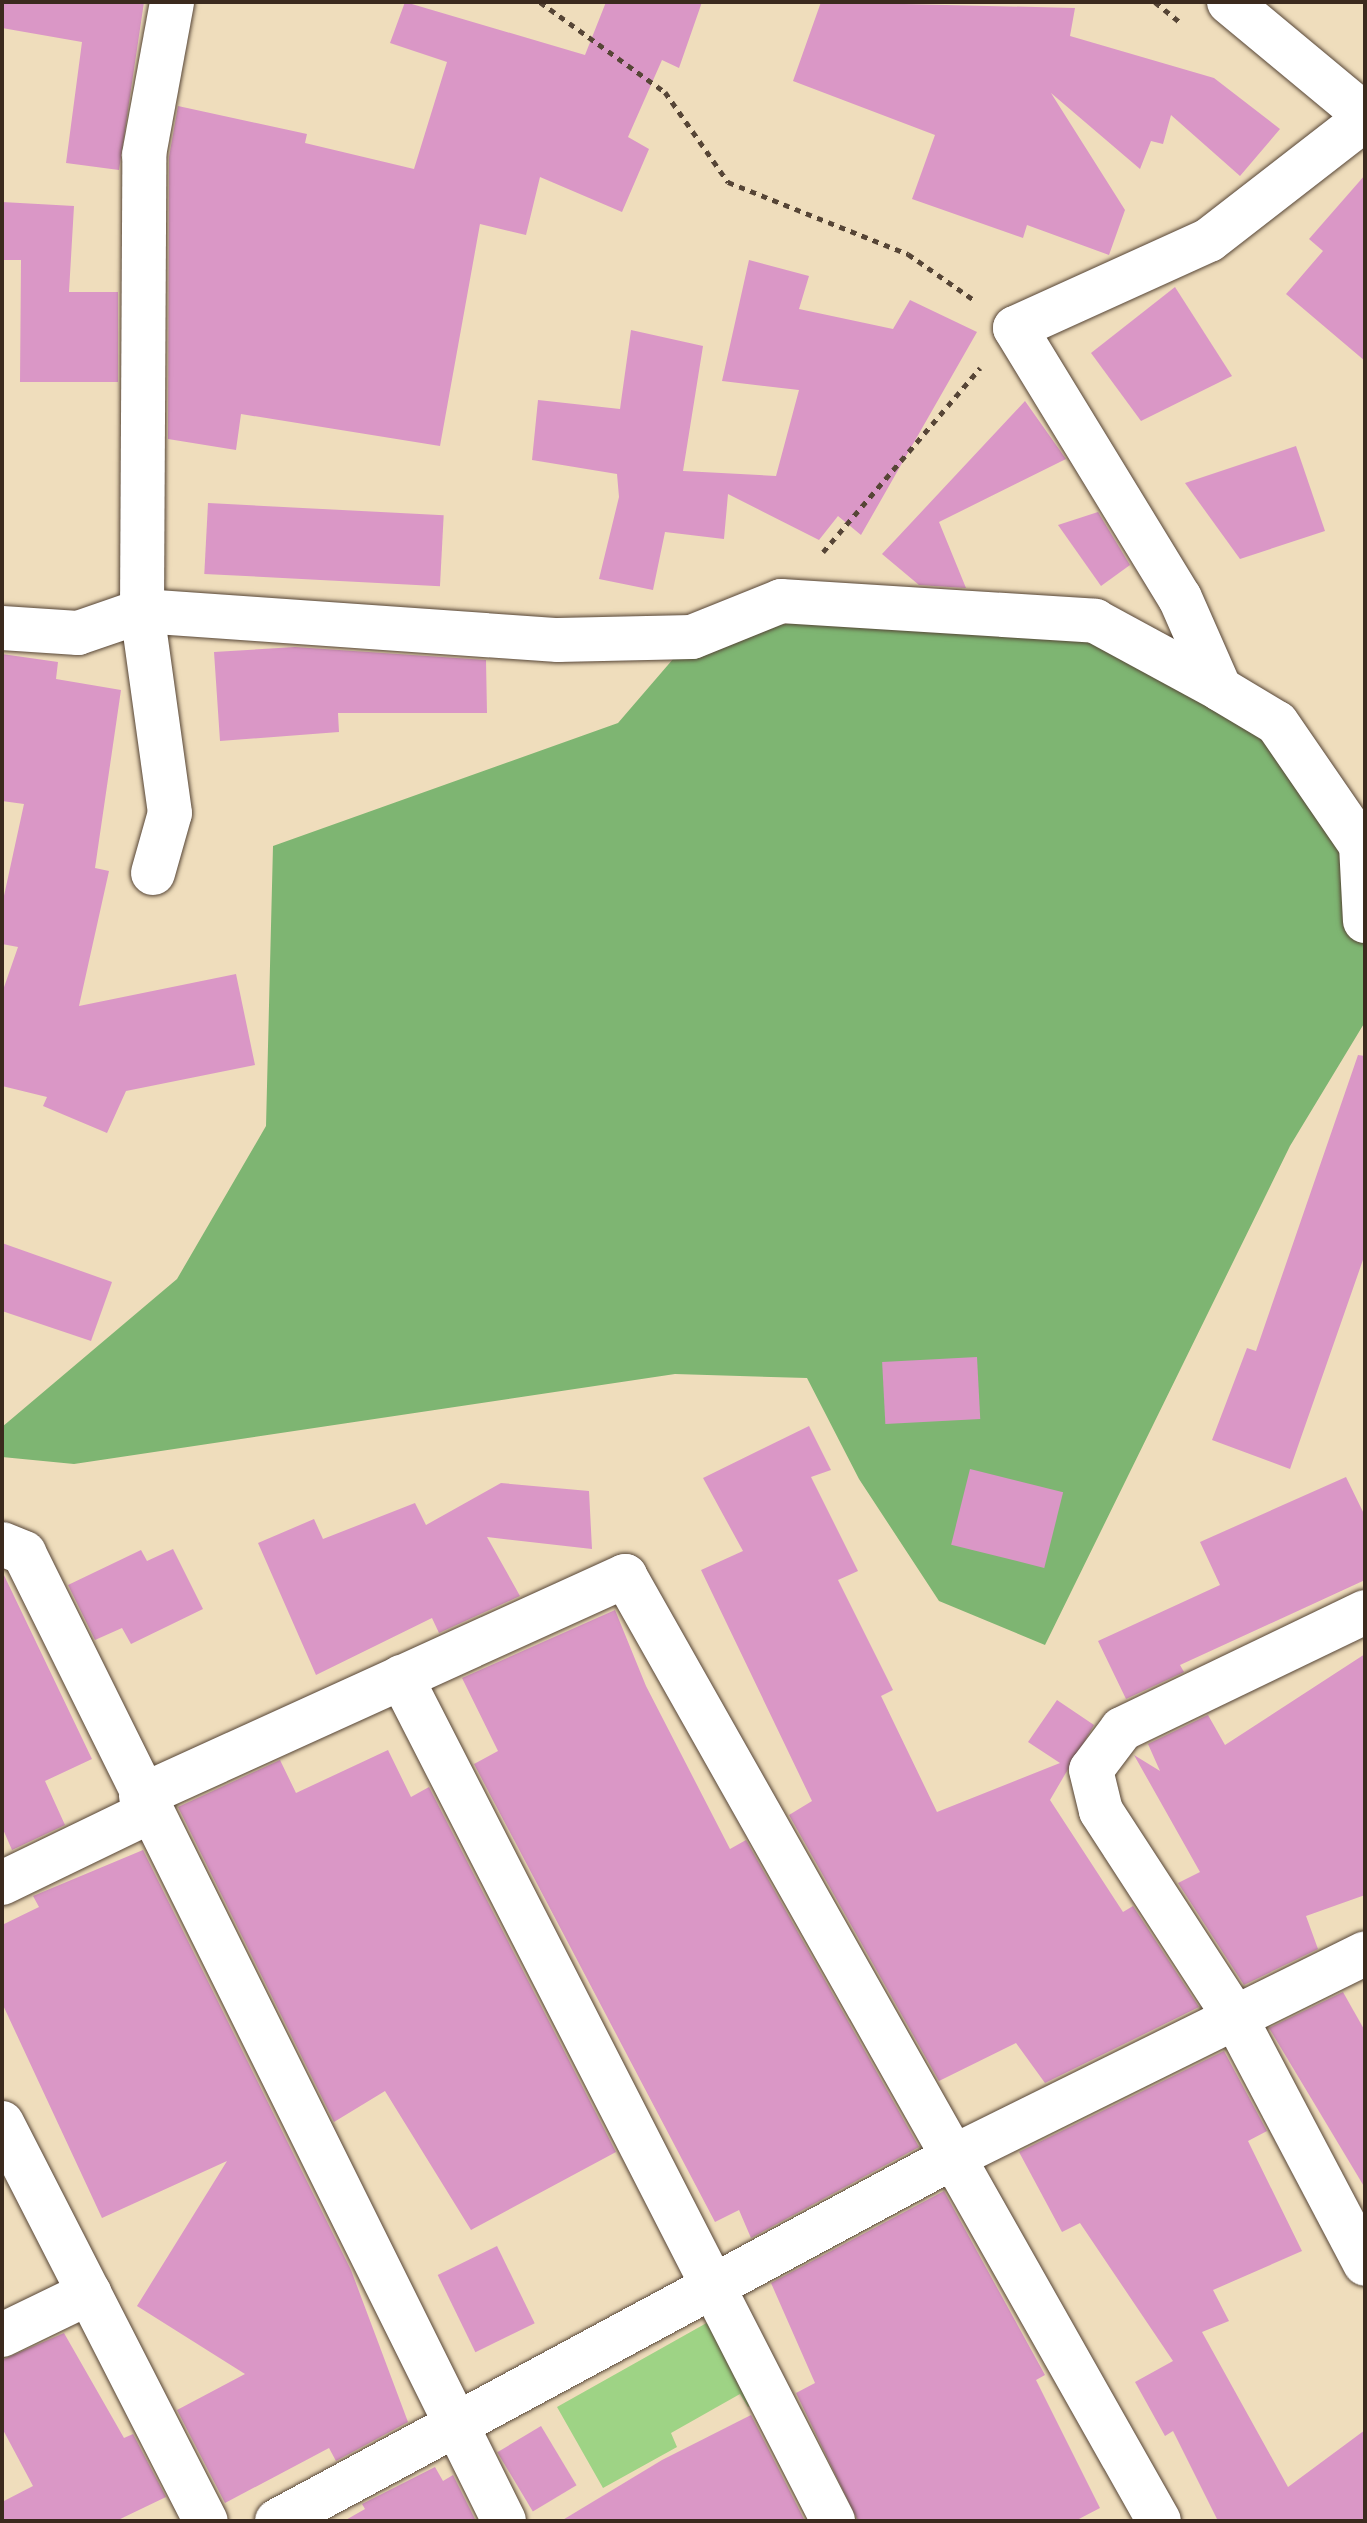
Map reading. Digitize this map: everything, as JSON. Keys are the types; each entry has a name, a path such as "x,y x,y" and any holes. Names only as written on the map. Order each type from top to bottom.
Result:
{"street":[{"path":"153,873 170,813 142,611 144,155 172,2"},
{"path":"1220,689 1180,598 1015,328 1209,240 1365,117 1229,2"},
{"path":"2,628 78,633 142,611 558,640 692,637 781,601 1095,621 1277,723 1361,845 1365,921"},
{"path":"2,1544 24,1553 454,2429 504,2521"},
{"path":"2,1883 145,1804 401,1677 625,1576 957,2155 1159,2521"},
{"path":"1365,1612 1122,1729 1091,1770 1101,1811 1235,2017 1365,2264"},
{"path":"401,1677 711,2289 833,2521"},
{"path":"277,2521 454,2429 957,2155 1365,1953"},
{"path":"2,2123 206,2521"},
{"path":"2,2335 89,2293"}],"path":[{"path":"540,2 665,92 728,182 908,254 1015,328 781,601"}],"green space":[{"path":"879,611 1095,621 1277,723 1365,876 1365,1022 1290,1146 1045,1645 939,1601 859,1479 807,1378 675,1374 74,1464 2,1457 2,1427 177,1279 266,1126 273,846 618,723 692,637"},
{"path":"719,2316 765,2398 748,2407 740,2394 671,2433 677,2447 603,2488 557,2407"}],"building":[{"path":"2,2 144,2 119,170 66,163 82,42 2,28"},
{"path":"405,2 585,55 606,2 702,2 679,68 662,60 628,137 649,149 622,212 540,177 526,235 480,224 440,446 241,414 236,450 168,439 169,157 178,106 307,134 305,143 414,169 447,62 390,43"},
{"path":"821,2 1075,8 1070,36 1214,78 1280,129 1240,176 1171,115 1163,144 1151,141 1140,169 1051,93 1125,210 1109,255 1027,225 1023,238 912,199 935,135 793,81"},
{"path":"1365,175 1365,361 1286,294 1323,251 1309,239"},
{"path":"2,202 74,206 69,292 118,292 118,382 20,382 21,260 2,260"},
{"path":"749,260 809,276 799,309 893,329 910,300 977,332 861,535 838,516 819,540 728,494 724,539 665,532 653,590 599,579 619,497 617,474 532,460 538,400 620,409 631,330 703,346 683,471 776,476 799,390 722,381"},
{"path":"1175,287 1232,376 1141,421 1091,353"},
{"path":"1025,401 1066,459 939,522 966,588 919,585 882,554"},
{"path":"1296,446 1325,531 1240,559 1185,483"},
{"path":"208,503 444,515 440,586 204,574"},
{"path":"1098,512 1130,565 1101,586 1058,525"},
{"path":"295,647 486,660 487,713 338,713 339,732 220,741 214,652"},
{"path":"2,654 58,662 56,679 121,690 95,868 109,871 79,1006 236,974 255,1065 126,1091 107,1133 43,1106 47,1097 2,1086 2,993 18,947 2,944 2,905 24,804 2,801"},
{"path":"1358,1055 1365,1056 1365,1254 1290,1469 1212,1440 1247,1348 1256,1351"},
{"path":"2,1243 112,1282 91,1341 2,1311"},
{"path":"977,1357 980,1419 885,1424 882,1362"},
{"path":"809,1426 831,1470 811,1477 858,1571 838,1580 893,1690 881,1696 937,1812 1060,1763 1028,1742 1057,1700 1094,1725 1050,1800 1123,1912 1133,1906 1199,2007 1045,2083 1016,2043 939,2081 789,1815 812,1801 701,1570 743,1551 703,1478"},
{"path":"970,1469 1063,1492 1044,1568 951,1545"},
{"path":"1346,1477 1365,1516 1365,1580 1180,1665 1184,1672 1126,1699 1098,1641 1220,1585 1200,1542"},
{"path":"501,1483 589,1491 592,1549 487,1537 520,1596 439,1633 432,1618 316,1675 258,1543 314,1519 323,1539 415,1503 426,1525"},
{"path":"173,1549 203,1609 131,1644 122,1628 95,1640 68,1585 141,1550 147,1561"},
{"path":"2,1571 92,1759 45,1781 65,1825 12,1850 2,1827"},
{"path":"615,1610 646,1686 730,1849 746,1840 919,2147 751,2238 739,2210 715,2222 474,1764 498,1751 462,1678"},
{"path":"1365,1654 1365,1895 1306,1916 1318,1949 1244,1985 1178,1883 1200,1872 1134,1755 1160,1771 1148,1744 1208,1715 1225,1745"},
{"path":"388,1750 411,1797 429,1787 616,2152 471,2230 385,2091 334,2122 178,1807 280,1760 296,1793"},
{"path":"143,1850 351,2270 408,2422 336,2461 329,2448 225,2503 177,2410 245,2374 137,2306 227,2161 102,2218 2,2003 2,1925 39,1907 33,1896"},
{"path":"1343,1992 1365,2031 1365,2188 1269,2028"},
{"path":"1224,2051 1267,2131 1248,2141 1302,2251 1213,2290 1229,2321 1202,2332 1288,2487 1365,2430 1365,2521 1218,2521 1173,2431 1165,2436 1135,2382 1173,2361 1080,2223 1062,2232 1019,2152"},
{"path":"944,2191 1045,2375 1036,2380 1100,2508 1075,2521 858,2521 796,2393 815,2383 771,2283"},
{"path":"497,2246 535,2323 475,2352 438,2275"},
{"path":"64,2333 124,2438 133,2434 166,2497 116,2521 2,2521 2,2502 33,2486 2,2428 2,2360"},
{"path":"751,2415 805,2521 561,2521 662,2460"},
{"path":"541,2426 577,2485 533,2511 497,2452"},
{"path":"435,2467 443,2481 453,2475 476,2521 344,2521 365,2509 362,2504"}]}
